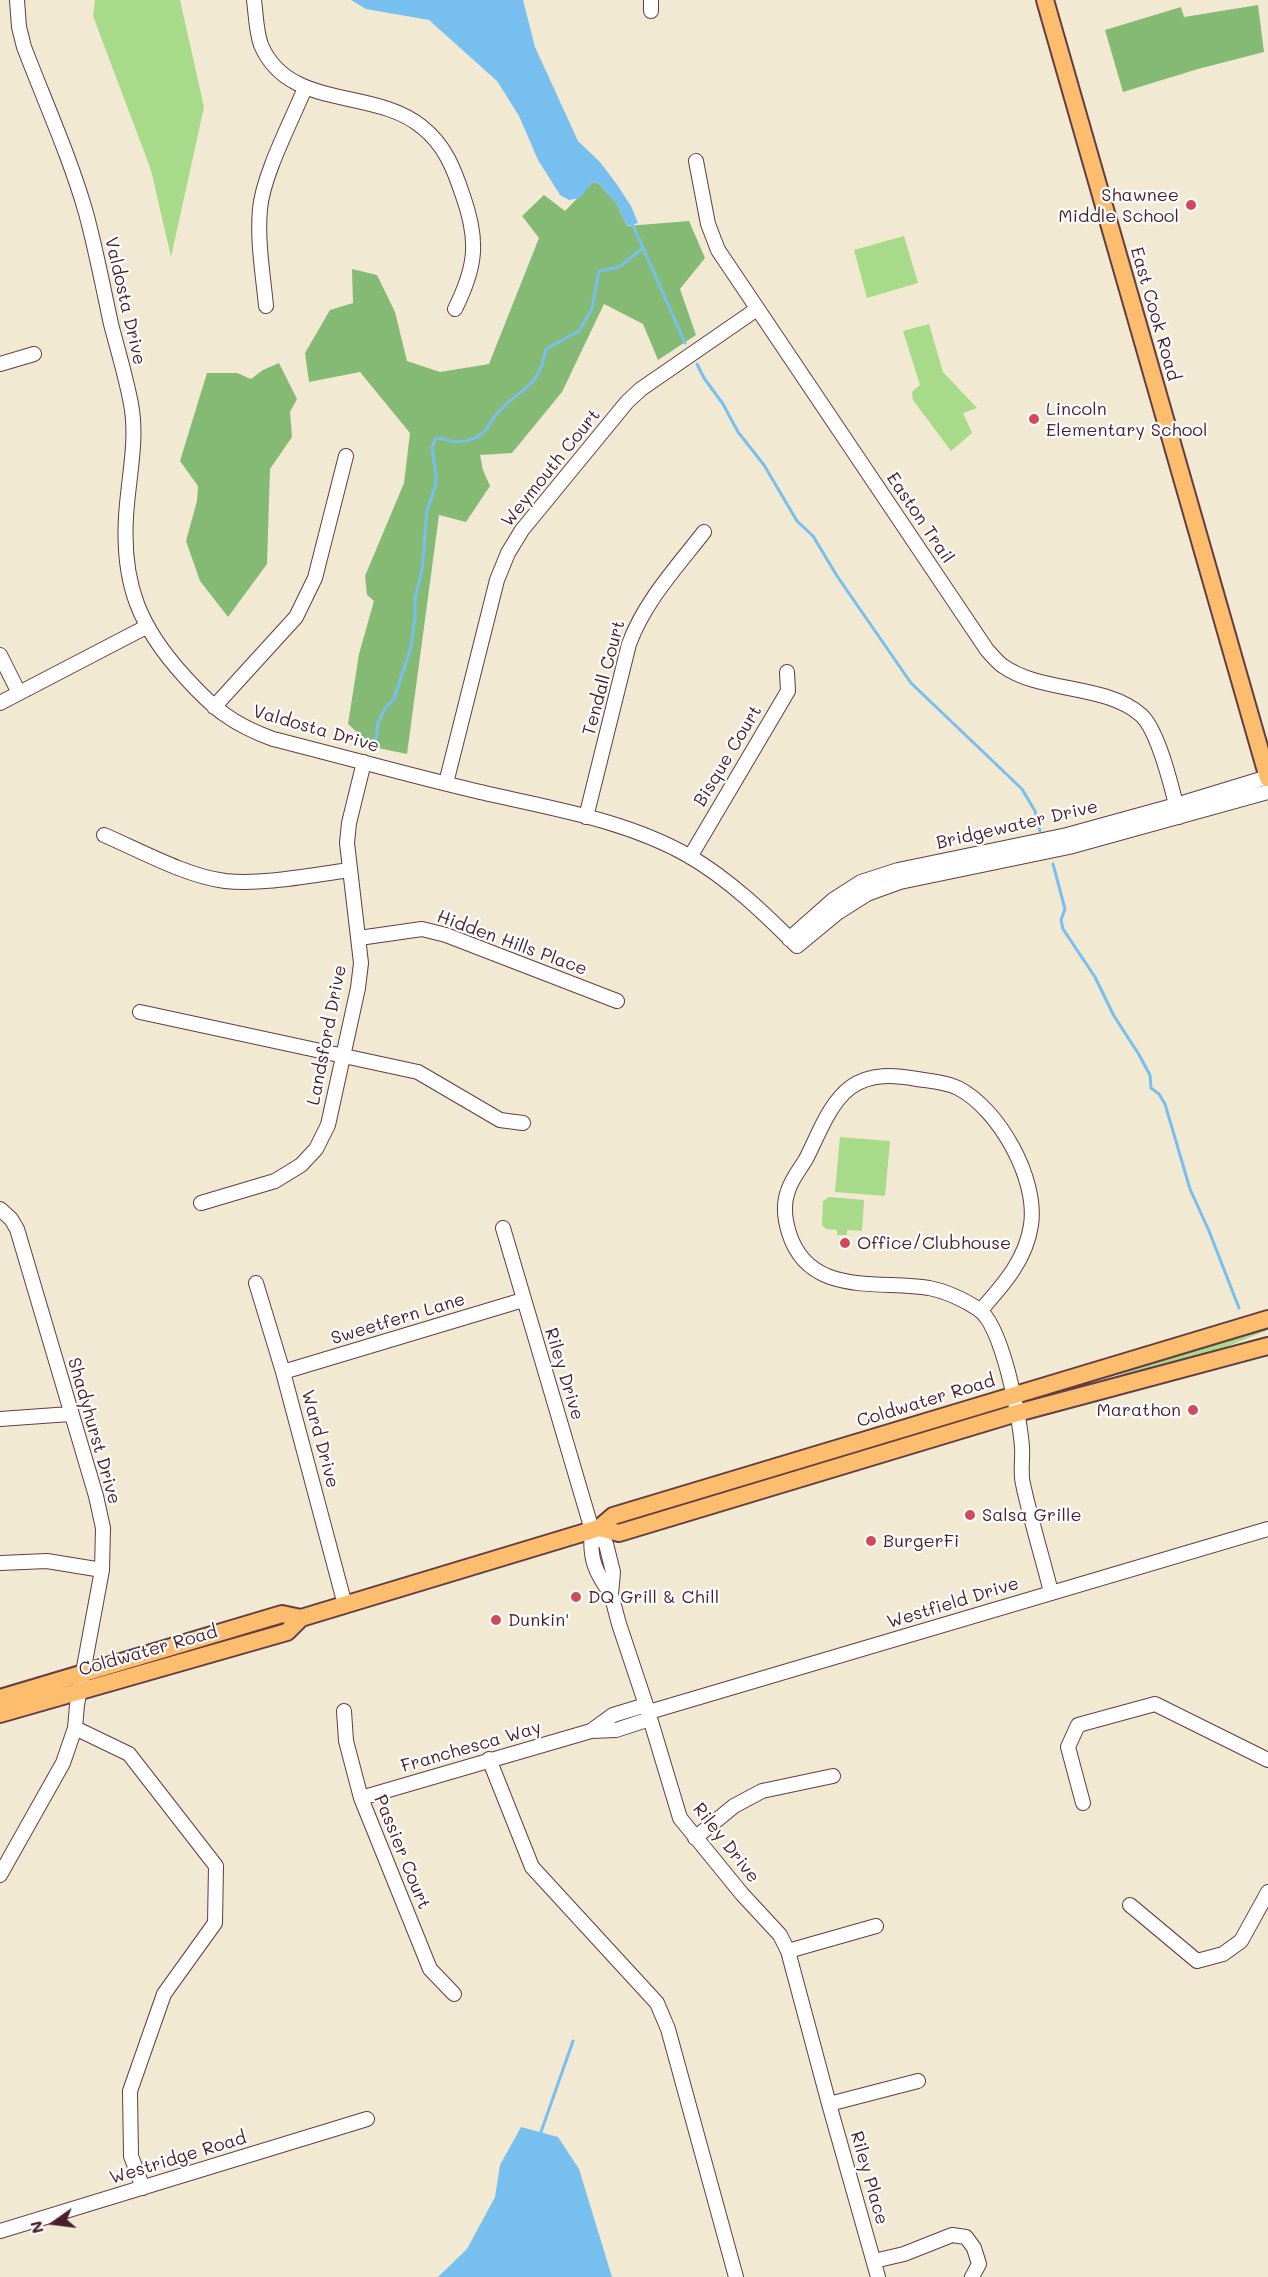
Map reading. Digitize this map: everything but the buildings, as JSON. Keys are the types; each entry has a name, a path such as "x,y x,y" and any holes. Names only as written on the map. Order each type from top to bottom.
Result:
{"main road":[{"name":"East Cook Road","path":"1045,0 1268,777"},
{"name":"Coldwater Road","path":"0,1698 282,1614 301,1618 345,1605 596,1529 613,1516 1268,1319"},
{"name":"Coldwater Road","path":"596,1529 619,1533 1017,1413 1268,1346"},
{"name":"Coldwater Road","path":"0,1714 287,1632 301,1618"}],"street":[{"name":"Valdosta Drive","path":"17,0 19,27 24,47 86,213 131,404 133,440 126,517 129,574 146,627 171,661 226,717 247,729 273,739 586,817 654,838 690,857 724,880 756,905 793,943"},
{"path":"254,0 258,34 268,58 291,81 304,88 402,114 422,126 440,144 453,167 470,214 474,237 470,274 455,309"},
{"path":"266,306 259,237 260,208 267,179 304,88"},
{"name":"Easton Trail","path":"696,161 712,238 757,309 987,650 1003,666 1024,677 1115,700 1141,715 1159,745 1177,811"},
{"name":"Weymouth Court","path":"446,783 497,580 508,553 522,530 634,395 757,309"},
{"path":"0,364 34,354"},
{"path":"214,707 296,617 315,578 346,456"},
{"name":"Tendall Court","path":"586,817 629,644 638,620 651,599 704,532"},
{"path":"0,703 146,627"},
{"path":"0,655 19,693"},
{"name":"Bisque Court","path":"690,857 788,691 788,672"},
{"name":"Landsford Drive","path":"201,1203 275,1181 301,1165 316,1149 328,1125 358,988 361,963 347,843 349,823 364,762"},
{"name":"Bridgewater Drive","path":"793,943 867,894 900,882 1069,847 1177,811 1268,777"},
{"name":"Bridgewater Drive","path":"1177,811 1268,792"},
{"path":"104,835 189,871 223,880 245,882 350,870"},
{"name":"Hidden Hills Place","path":"359,938 422,929 446,935 617,1001"},
{"path":"140,1012 418,1072 500,1120 523,1123"},
{"path":"981,1310 1006,1282 1022,1258 1031,1225 1032,1197 1024,1170 991,1113 976,1099 955,1086 899,1076 881,1076 862,1081 849,1088 834,1107 788,1191 785,1217 790,1236 799,1256 815,1271 836,1281 932,1288 981,1310 1001,1346 1017,1413 1022,1449 1022,1481 1051,1592"},
{"name":"Shadyhurst Drive","path":"0,1209 11,1219 17,1229 96,1497 103,1528 102,1570 75,1728 63,1763 0,1875"},
{"name":"Riley Drive","path":"503,1228 523,1300 596,1529 606,1544 613,1572 611,1594 680,1818 780,1935 788,1951 828,2104"},
{"name":"Ward Drive","path":"256,1283 283,1372 345,1605"},
{"name":"Sweetfern Lane","path":"283,1372 523,1300"},
{"path":"0,1419 70,1414"},
{"name":"Westfield Drive","path":"649,1712 1268,1529"},
{"path":"0,1563 47,1561 102,1570"},
{"path":"1083,1803 1068,1747 1078,1725 1155,1704 1268,1760"},
{"name":"Passier Court","path":"344,1711 346,1741 361,1798 430,1969 454,1994"},
{"name":"Franchesca Way","path":"361,1798 591,1731 613,1715 649,1712"},
{"path":"75,1728 129,1754 216,1866 214,1923 164,1994 130,2091 131,2156 143,2188"},
{"path":"489,1759 532,1867 657,2003 669,2029 736,2277"},
{"path":"695,1838 734,1806 762,1791 834,1776"},
{"path":"1130,1905 1197,1961 1223,1954 1241,1941 1268,1892"},
{"path":"788,1951 876,1926"},
{"path":"828,2104 918,2081"},
{"name":"Riley Place","path":"828,2104 878,2277"},
{"name":"Westridge Road","path":"0,2231 367,2119"},
{"path":"874,2261 904,2254 952,2235 966,2236 974,2248 979,2264 972,2277"}],"green space":[{"path":"95,0 180,0 204,107 171,257 151,170 93,16"},
{"path":"1258,5 1264,52 1123,92 1105,30 1181,7 1184,17"},
{"path":"597,182 616,203 627,226 689,221 705,258 680,289 696,335 658,360 643,324 604,304 562,392 512,453 480,455 490,486 466,522 439,515 407,754 373,747 348,724 359,654 374,601 367,595 365,576 404,483 410,433 360,372 309,382 305,353 330,310 353,303 352,269 377,275 395,312 407,361 440,372 489,364 539,238 522,216 544,195 565,211 592,183"},
{"path":"904,236 918,283 867,298 854,250"},
{"path":"929,324 943,372 977,408 963,413 972,433 951,451 913,400 912,392 920,385 903,331"},
{"path":"279,363 297,399 290,412 292,437 270,469 267,564 228,617 200,581 186,541 197,501 198,486 180,461 207,373 237,373 251,379 263,370"},
{"path":"840,1137 890,1141 885,1196 835,1192"},
{"path":"829,1197 864,1200 862,1231 847,1230 847,1235 837,1235 837,1230 826,1229 822,1225 823,1201"},
{"path":"1268,1326 1268,1330 1218,1350 1094,1385 1164,1357"}],"water":[{"path":"351,0 523,0 535,47 578,141 600,162 618,186 631,206 638,223 627,226 616,203 597,182 592,183 580,198 569,200 560,195 538,160 519,116 497,81 429,20 366,9"},
{"path":"521,2127 558,2137 579,2169 612,2277 438,2277 467,2249 495,2197 500,2165"}],"waterway":[{"path":"631,221 685,343"},
{"path":"376,742 378,723 384,710 394,699 411,647 415,598 422,570 427,510 435,488 436,477 432,447 436,438 463,442 483,433 496,414 535,379 546,349 579,331 592,309 599,271 619,267 643,248"},
{"path":"697,364 738,432 764,465 797,521 813,536 837,576 911,683 1022,789 1035,811 1040,831"},
{"path":"1053,864 1065,909 1061,920 1063,929 1095,977 1114,1016 1138,1053 1150,1075 1151,1088 1159,1094 1165,1104 1190,1189 1239,1308"},
{"path":"541,2132 573,2041"}],"place":[{"name":"Shawnee Middle School","path":"1191,205"},
{"name":"Lincoln Elementary School","path":"1034,419"},
{"name":"Office/Clubhouse","path":"845,1243"},
{"name":"Marathon","path":"1193,1410"},
{"name":"Salsa Grille","path":"970,1515"},
{"name":"BurgerFi","path":"871,1541"},
{"name":"DQ Grill & Chill","path":"576,1597"},
{"name":"Dunkin'","path":"496,1620"}]}
